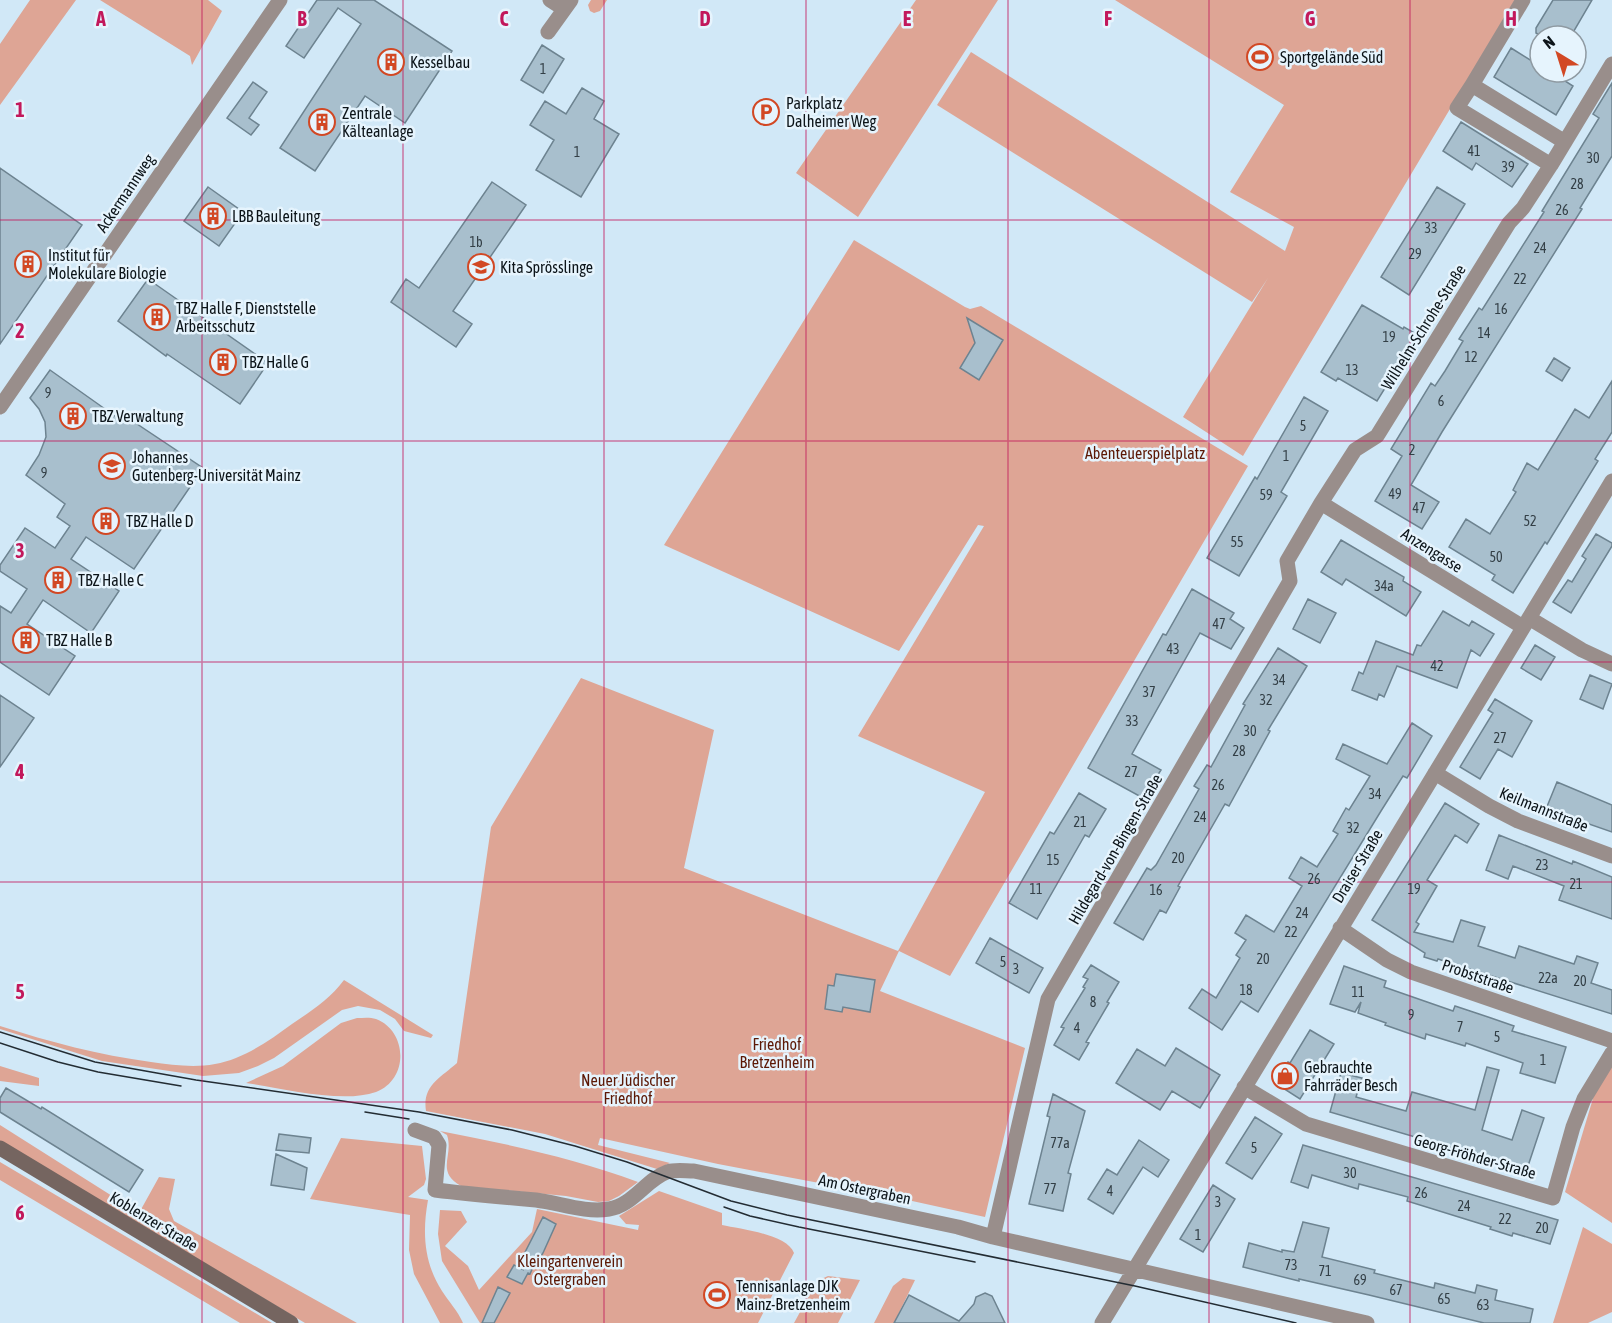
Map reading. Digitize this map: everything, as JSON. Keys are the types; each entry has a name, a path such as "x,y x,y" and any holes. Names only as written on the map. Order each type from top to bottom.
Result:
{"main road":[{"name":"Koblenzer Straße","path":"0,1148 291,1323"}],"street":[{"name":"Ackermannweg","path":"0,407 280,0"},
{"path":"548,32 567,5 550,0"},
{"path":"1523,0 1457,108 1551,165"},
{"name":"Wilhelm-Schrohe-Straße","path":"1321,503 1355,450 1377,436 1509,223 1523,208 1551,165 1612,64"},
{"path":"1472,85 1565,142"},
{"name":"Draiser Straße","path":"1102,1323 1612,482"},
{"name":"Anzengasse","path":"1321,503 1526,623 1612,664"},
{"name":"Hildegard-von-Bingen-Straße","path":"993,1237 1048,999 1290,581 1287,561 1321,503"},
{"name":"Keilmannstraße","path":"1435,772 1489,806 1518,821 1612,856"},
{"name":"Probststraße","path":"1340,928 1387,960 1411,972 1612,1041"},
{"name":"Georg-Fröhder-Straße","path":"1244,1087 1306,1124 1553,1198 1573,1127 1584,1099 1612,1053"},
{"name":"Am Ostergraben","path":"415,1130 434,1137 439,1145 435,1190 538,1200 580,1208 610,1209 629,1199 662,1174 694,1171 958,1227 1367,1323"}],"green space":[{"path":"30,0 76,0 0,105 0,44"},
{"path":"100,0 208,0 222,11 192,65 190,56"},
{"path":"591,0 607,0 600,11 594,13 590,11 588,5"},
{"path":"916,0 998,0 858,217 796,173"},
{"path":"1115,0 1515,0 1243,456 1183,417 1268,278 1252,302 937,105 971,52 1285,251 1294,227 1230,192 1284,105"},
{"path":"854,240 965,307 970,309 981,306 1248,466 950,976 899,951 880,991 1025,1048 985,1217 600,1138 598,1145 670,1163 657,1169 545,1134 426,1111 425,1102 430,1089 457,1063 491,827 581,678 714,730 684,868 898,951 985,792 858,736 984,526 978,525 899,651 664,545"},
{"path":"344,980 433,1035 431,1038 404,1031 395,1019 380,1010 358,1006 342,1010 274,1058 258,1066 239,1073 203,1076 102,1061 0,1029 0,1026 112,1056 175,1065 207,1065 236,1058 265,1043 320,1004"},
{"path":"357,1018 374,1018 387,1025 399,1044 399,1067 387,1086 376,1092 362,1095 329,1096 246,1083 283,1066 341,1023"},
{"path":"0,1066 39,1078 39,1086 0,1081"},
{"path":"1612,1066 1612,1223 1565,1192 1594,1095"},
{"path":"0,1125 139,1213 159,1177 175,1179 169,1209 174,1221 357,1323 305,1323 0,1141"},
{"path":"440,1131 565,1159 638,1182 609,1201 598,1202 566,1196 461,1186 449,1175 447,1163 449,1143 447,1135"},
{"path":"341,1138 422,1146 426,1179 424,1185 408,1197 428,1200 425,1236 431,1270 463,1323 440,1323 414,1274 409,1250 410,1215 310,1199"},
{"path":"0,1162 272,1323 240,1323 0,1180"},
{"name":"Kleingartenverein Ostergraben","path":"659,1191 722,1213 722,1225 762,1233 790,1247 794,1253 758,1323 480,1323 442,1261 438,1234 440,1210 461,1211 467,1222 445,1246 468,1266 479,1290 532,1232 537,1209 638,1230 639,1225 626,1224 619,1216"},
{"path":"1583,1227 1612,1244 1612,1312 1588,1323 1553,1323"},
{"path":"828,1276 860,1280 838,1323 794,1323 817,1281"},
{"path":"903,1278 915,1280 894,1323 874,1323 893,1286"}],"building":[{"path":"317,0 374,0 452,51 405,123 365,96 315,171 280,148 361,24 338,8 304,58 286,46"},
{"path":"1553,0 1592,0 1578,24 1538,24"},
{"path":"542,45 564,59 543,93 521,80"},
{"path":"1511,48 1528,59 1528,84 1570,84 1573,86 1556,115 1494,77"},
{"path":"253,82 267,92 249,118 259,125 251,135 227,118"},
{"path":"1612,83 1612,156 1580,208 1582,209 1411,485 1439,502 1422,529 1375,501 1402,456 1391,449 1431,383 1435,386 1445,371 1463,341 1459,339 1479,308 1482,310 1544,212 1542,211 1599,118 1593,114"},
{"path":"582,88 604,101 594,119 619,134 581,197 536,170 554,140 530,125 545,101 566,114"},
{"path":"1461,122 1528,164 1512,187 1476,163 1472,170 1443,151"},
{"name":"Institut für Molekulare Biologie","path":"0,168 82,225 0,344"},
{"path":"492,182 526,205 453,311 472,324 456,347 391,302 406,279 419,288"},
{"name":"LBB Bauleitung","path":"208,187 243,212 219,246 184,221"},
{"path":"1437,187 1465,204 1409,295 1381,277"},
{"path":"148,279 268,363 240,404 167,354 166,356 118,321"},
{"path":"1362,305 1418,335 1377,401 1338,378 1336,381 1321,372"},
{"path":"967,318 1003,340 979,380 960,368 975,343"},
{"path":"1554,358 1570,368 1562,381 1546,371"},
{"path":"50,370 122,421 125,416 203,468 134,569 86,537 71,559 119,591 91,633 43,600 27,624 75,656 49,695 0,662 0,606 11,613 27,589 0,571 0,565 25,528 55,548 70,526 57,517 65,504 26,475 39,455 46,437 45,422 39,409 30,398"},
{"path":"1612,381 1612,432 1595,459 1598,461 1547,544 1545,542 1513,593 1492,580 1495,575 1449,547 1466,519 1490,534 1516,492 1513,490 1527,463 1538,470 1575,409 1589,418"},
{"path":"1304,397 1328,411 1281,492 1287,496 1239,576 1207,558 1255,477 1257,479"},
{"path":"1596,534 1612,543 1612,546 1571,613 1553,602 1568,580 1572,582 1586,559 1582,556"},
{"path":"1341,540 1404,577 1403,581 1421,592 1406,616 1346,579 1342,585 1321,572"},
{"path":"1192,589 1234,613 1230,619 1244,628 1231,649 1200,633 1132,754 1161,770 1143,798 1088,768 1163,634 1166,635"},
{"path":"1308,599 1336,613 1320,643 1293,629"},
{"path":"1443,611 1469,626 1472,621 1494,634 1480,656 1471,650 1457,688 1397,666 1384,697 1379,694 1377,700 1352,690 1359,672 1363,674 1376,641 1413,655 1417,645 1421,646"},
{"path":"1535,645 1555,657 1541,680 1521,668"},
{"path":"1278,648 1307,666 1268,730 1270,731 1229,806 1225,804 1178,886 1180,887 1166,913 1160,910 1143,940 1114,923 1147,868 1151,870 1156,865 1199,789 1194,786 1207,765 1211,767 1245,705 1243,704"},
{"path":"1590,675 1612,684 1603,709 1580,699"},
{"path":"0,695 34,718 0,767"},
{"path":"1495,699 1532,721 1512,757 1498,749 1480,779 1460,767 1493,713 1488,710"},
{"path":"1412,723 1432,736 1407,778 1403,776 1258,1012 1241,1001 1222,1030 1189,1008 1202,989 1216,998 1240,958 1236,955 1246,940 1235,933 1246,915 1274,932 1302,886 1289,878 1301,857 1317,867 1338,834 1333,831 1346,808 1349,810 1370,776 1336,759 1343,744 1387,764"},
{"path":"1557,782 1612,805 1612,832 1546,809"},
{"path":"1079,793 1106,809 1089,837 1085,835 1037,919 1009,903 1050,832 1054,834"},
{"path":"1445,803 1479,824 1467,843 1455,835 1427,880 1437,886 1416,922 1419,924 1414,932 1453,942 1461,920 1485,927 1478,946 1515,958 1519,946 1574,964 1577,956 1598,963 1591,983 1612,990 1612,1014 1438,959 1437,961 1424,957 1425,953 1372,920"},
{"path":"1499,835 1612,877 1612,919 1559,900 1564,886 1513,866 1508,879 1486,870"},
{"path":"990,938 1043,968 1029,993 976,963"},
{"path":"1091,965 1119,982 1086,1042 1089,1043 1079,1060 1054,1045 1064,1028 1061,1027 1085,988 1083,987 1088,979 1083,977"},
{"path":"1344,966 1386,981 1384,987 1453,1011 1455,1006 1514,1026 1512,1031 1566,1047 1555,1083 1520,1073 1523,1063 1466,1043 1465,1046 1426,1034 1425,1039 1385,1025 1386,1023 1358,1013 1361,1002 1355,1012 1330,1004"},
{"path":"836,974 875,980 870,1012 843,1007 842,1012 825,1009 828,985 834,986"},
{"path":"1310,1030 1334,1044 1300,1099 1275,1083"},
{"path":"1176,1048 1220,1075 1200,1108 1172,1091 1160,1110 1116,1083 1137,1049 1165,1066"},
{"path":"1487,1067 1499,1070 1482,1130 1512,1140 1522,1110 1544,1118 1527,1169 1330,1112 1341,1073 1362,1078 1356,1097 1406,1111 1412,1092 1475,1110"},
{"path":"6,1088 41,1109 42,1107 143,1170 129,1192 0,1112 0,1098"},
{"path":"1053,1094 1085,1111 1068,1173 1071,1174 1063,1211 1029,1204 1050,1117 1047,1116"},
{"path":"1255,1117 1282,1134 1252,1179 1226,1163"},
{"path":"279,1134 311,1138 309,1153 276,1150"},
{"path":"1139,1140 1169,1160 1158,1177 1143,1167 1113,1214 1088,1199 1107,1169 1117,1175"},
{"path":"1303,1145 1558,1220 1550,1244 1513,1233 1512,1236 1490,1229 1491,1227 1407,1201 1408,1197 1359,1184 1358,1189 1312,1175 1308,1188 1291,1182"},
{"path":"276,1154 307,1168 304,1190 271,1185"},
{"path":"1213,1185 1235,1199 1203,1252 1180,1239"},
{"path":"543,1217 556,1224 543,1253 538,1261 536,1260 530,1274 528,1273 522,1284 507,1277 514,1265 524,1270 518,1266"},
{"path":"1303,1222 1329,1228 1322,1257 1434,1288 1435,1283 1475,1293 1477,1285 1497,1290 1495,1300 1533,1309 1530,1323 1484,1323 1243,1267 1249,1243 1282,1252 1282,1250 1294,1252"},
{"path":"498,1287 510,1293 494,1323 482,1323"},
{"path":"985,1293 992,1296 1005,1323 894,1323 909,1295 959,1321 974,1304 976,1297"}],"tram line":[{"path":"0,1032 95,1062 196,1080 419,1112 512,1130 627,1162 731,1201 787,1215 1135,1286 1296,1323"},
{"path":"0,1043 98,1072 181,1086"},
{"path":"365,1112 409,1119"},
{"path":"724,1207 750,1216 799,1227 975,1262"}],"place":[{"name":"Sportgelände Süd","path":"1260,57"},
{"name":"Kesselbau","path":"391,62"},
{"name":"Parkplatz Dalheimer Weg","path":"766,112"},
{"name":"Zentrale Kälteanlage","path":"322,122"},
{"name":"LBB Bauleitung","path":"213,216"},
{"name":"Institut für Molekulare Biologie","path":"28,264"},
{"name":"Kita Sprösslinge","path":"481,267"},
{"name":"TBZ Halle F, Dienststelle Arbeitsschutz","path":"157,317"},
{"name":"TBZ Halle G","path":"223,362"},
{"name":"TBZ Verwaltung","path":"73,416"},
{"name":"Johannes Gutenberg-Universität Mainz","path":"112,466"},
{"name":"TBZ Halle D","path":"106,521"},
{"name":"TBZ Halle C","path":"58,580"},
{"name":"TBZ Halle B","path":"26,640"},
{"name":"Gebrauchte Fahrräder Besch","path":"1285,1076"},
{"name":"Tennisanlage DJK Mainz-Bretzenheim","path":"717,1295"}],"park label":[{"name":"Abenteuerspielplatz","path":"1145,453"},
{"name":"Friedhof Bretzenheim","path":"777,1053"},
{"name":"Neuer Jüdischer Friedhof","path":"628,1089"}]}
